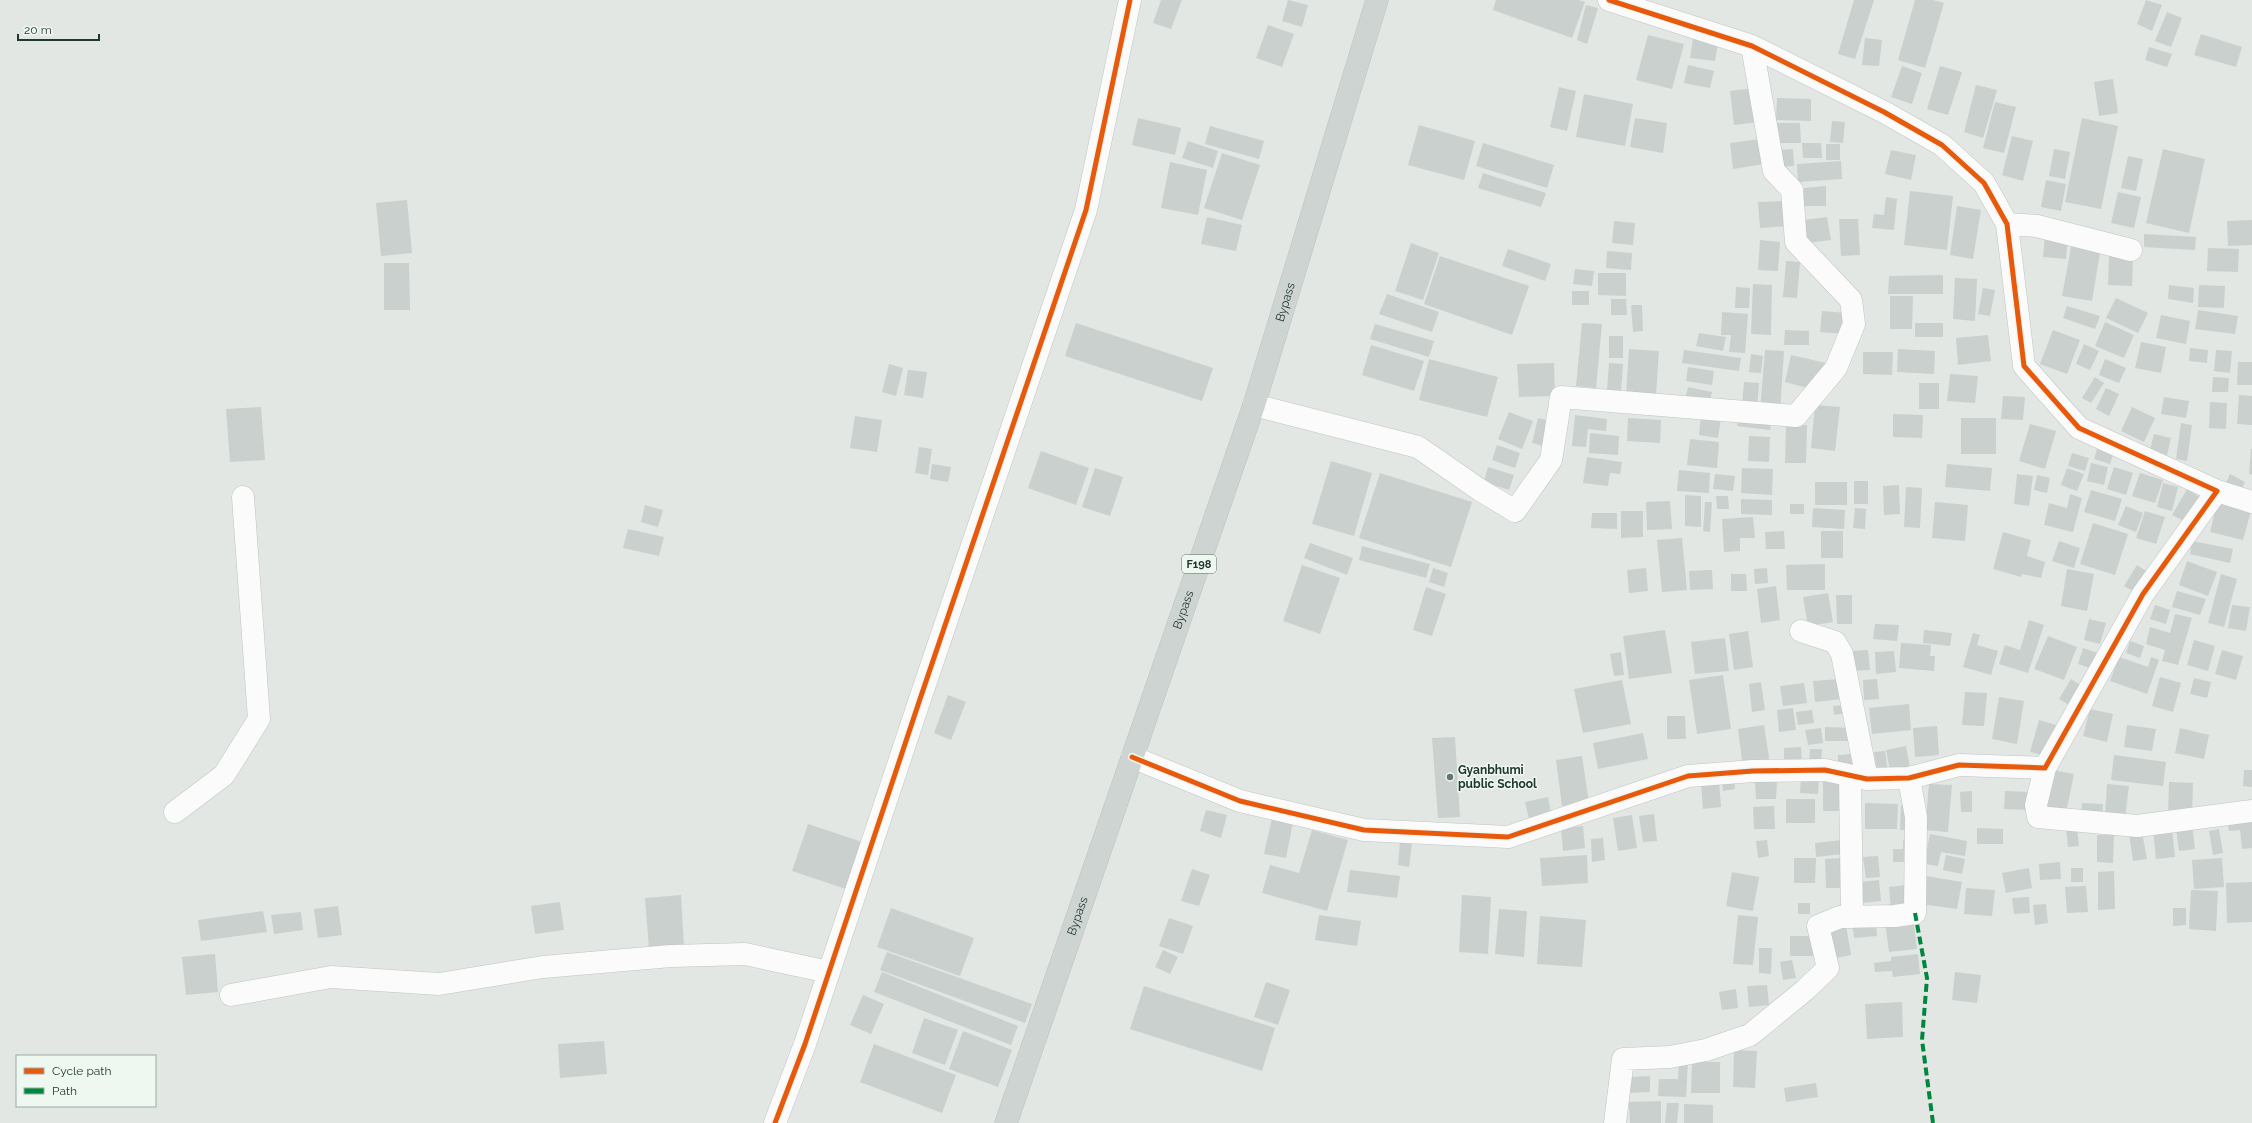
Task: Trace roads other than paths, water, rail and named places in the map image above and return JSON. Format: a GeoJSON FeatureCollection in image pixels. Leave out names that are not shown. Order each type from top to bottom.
{"type":"FeatureCollection","features":[{"type":"Feature","properties":{"kind":"main road","name":"Bypass"},"geometry":{"type":"LineString","coordinates":[[1006,1123],[1254,405],[1377,0]]}},
{"type":"Feature","properties":{"kind":"street"},"geometry":{"type":"LineString","coordinates":[[775,1123],[806,1044],[920,699],[1086,210],[1130,0]]}},
{"type":"Feature","properties":{"kind":"street"},"geometry":{"type":"LineString","coordinates":[[1609,0],[1752,46],[1884,112],[1942,145],[1984,183],[2007,224],[2024,366],[2079,428],[2217,491],[2252,502]]}},
{"type":"Feature","properties":{"kind":"street"},"geometry":{"type":"LineString","coordinates":[[1254,405],[1418,447],[1480,490],[1515,511],[1551,460],[1561,397],[1796,416],[1836,368],[1854,324],[1851,300],[1796,242],[1792,190],[1774,171],[1752,46]]}},
{"type":"Feature","properties":{"kind":"street"},"geometry":{"type":"LineString","coordinates":[[2007,224],[2037,226],[2131,250]]}},
{"type":"Feature","properties":{"kind":"street"},"geometry":{"type":"LineString","coordinates":[[2217,491],[2143,594],[2045,768],[2036,805],[2038,817],[2137,826],[2252,811]]}},
{"type":"Feature","properties":{"kind":"street"},"geometry":{"type":"LineString","coordinates":[[175,812],[224,775],[259,719],[243,497]]}},
{"type":"Feature","properties":{"kind":"street"},"geometry":{"type":"LineString","coordinates":[[1801,631],[1835,642],[1842,654],[1859,777],[1852,916]]}},
{"type":"Feature","properties":{"kind":"street"},"geometry":{"type":"LineString","coordinates":[[1132,757],[1240,801],[1364,830],[1457,836],[1508,837],[1688,776],[1753,771],[1818,770],[1859,777],[1910,778],[1959,765],[2045,768]]}},
{"type":"Feature","properties":{"kind":"street"},"geometry":{"type":"LineString","coordinates":[[1615,1123],[1623,1059],[1670,1057],[1706,1050],[1750,1035],[1805,990],[1828,968],[1818,926],[1840,916],[1895,916],[1915,913],[1916,816],[1910,778]]}},
{"type":"Feature","properties":{"kind":"street"},"geometry":{"type":"LineString","coordinates":[[231,994],[330,977],[439,984],[543,967],[671,956],[744,954],[829,972]]}},
{"type":"Feature","properties":{"kind":"place","name":"Gyanbhumi public School"},"geometry":{"type":"Point","coordinates":[1450,777]}}]}
